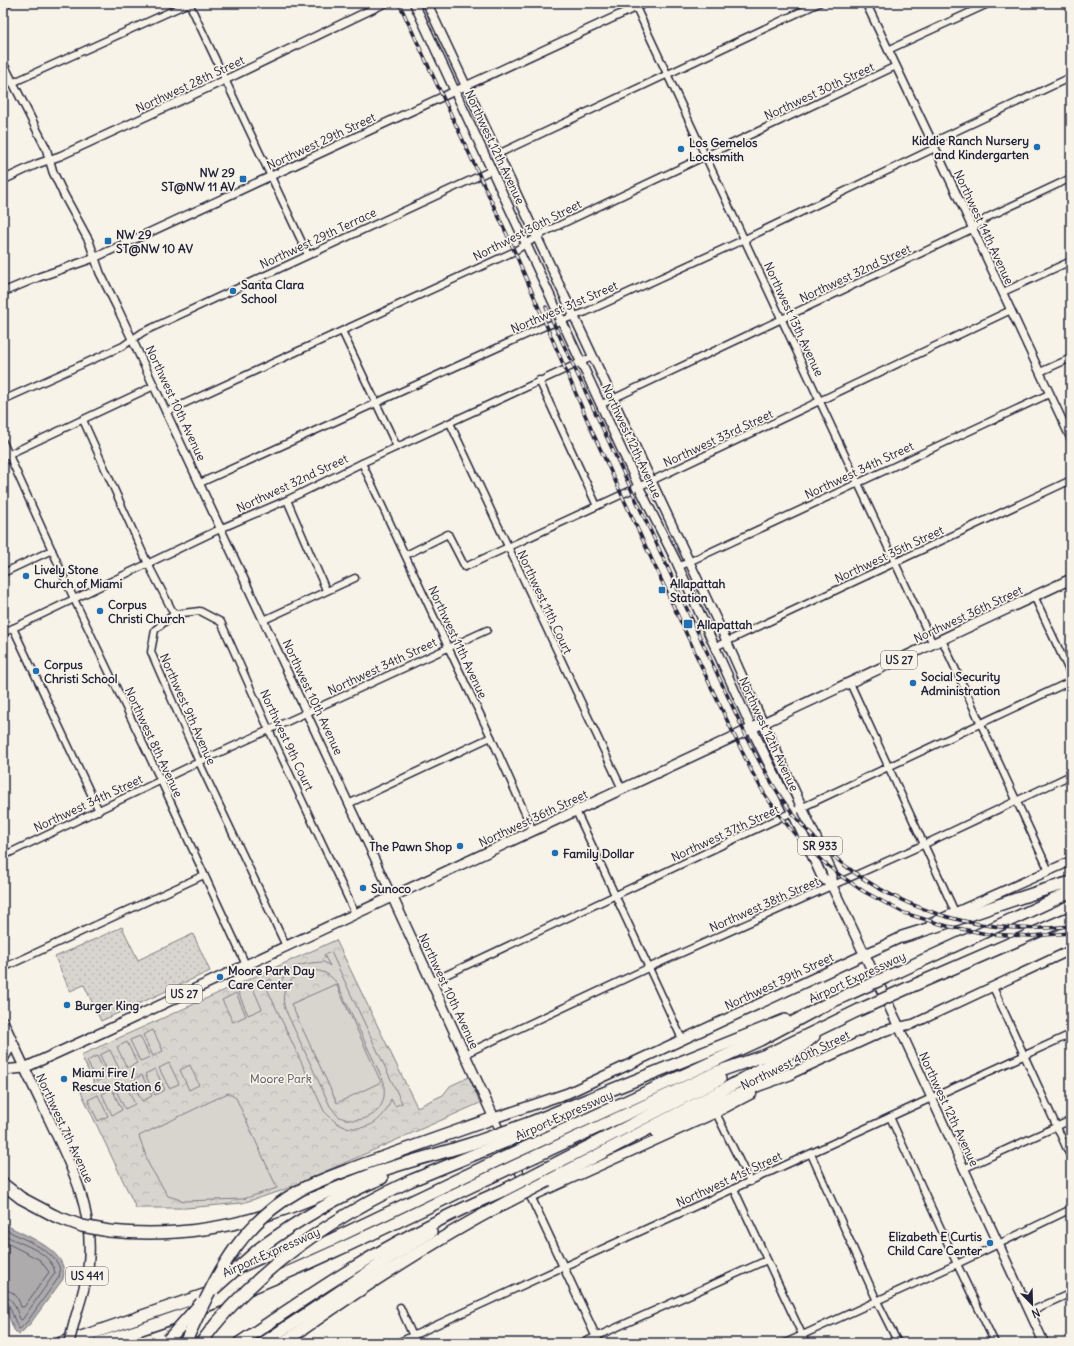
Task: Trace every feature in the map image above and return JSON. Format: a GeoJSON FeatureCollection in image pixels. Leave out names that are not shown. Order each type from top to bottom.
{"type":"FeatureCollection","features":[{"type":"Feature","properties":{"kind":"highway"},"geometry":{"type":"LineString","coordinates":[[902,937],[943,925],[1034,892],[1071,882]]}},
{"type":"Feature","properties":{"kind":"highway","name":"Airport Expressway"},"geometry":{"type":"LineString","coordinates":[[60,1343],[81,1338],[221,1289],[333,1239],[531,1144],[760,1040],[823,1006],[1071,892]]}},
{"type":"Feature","properties":{"kind":"highway","name":"Airport Expressway"},"geometry":{"type":"LineString","coordinates":[[98,1343],[176,1317],[242,1292],[717,1072],[766,1055],[860,1010],[1071,917]]}},
{"type":"Feature","properties":{"kind":"highway"},"geometry":{"type":"LineString","coordinates":[[201,1343],[235,1302],[286,1255],[339,1218],[373,1199],[478,1153],[580,1103],[756,1031],[823,1006]]}},
{"type":"Feature","properties":{"kind":"highway"},"geometry":{"type":"LineString","coordinates":[[283,1343],[329,1310],[430,1245],[510,1200],[721,1091],[801,1047],[824,1027]]}},
{"type":"Feature","properties":{"kind":"highway"},"geometry":{"type":"LineString","coordinates":[[263,1343],[414,1242],[504,1190],[766,1055]]}},
{"type":"Feature","properties":{"kind":"highway"},"geometry":{"type":"LineString","coordinates":[[574,1167],[759,1085],[790,1074]]}},
{"type":"Feature","properties":{"kind":"highway"},"geometry":{"type":"LineString","coordinates":[[185,1343],[222,1266],[238,1243],[256,1223],[280,1203],[303,1189],[364,1164],[494,1118]]}},
{"type":"Feature","properties":{"kind":"highway"},"geometry":{"type":"LineString","coordinates":[[3,1184],[26,1201],[56,1216],[82,1226],[109,1231],[137,1233],[179,1232],[243,1222],[284,1209],[389,1168],[530,1127]]}},
{"type":"Feature","properties":{"kind":"highway"},"geometry":{"type":"LineString","coordinates":[[167,1342],[218,1285],[260,1248],[289,1228],[332,1202],[434,1155]]}},
{"type":"Feature","properties":{"kind":"highway"},"geometry":{"type":"LineString","coordinates":[[239,1343],[325,1285],[386,1249],[463,1208],[504,1190]]}},
{"type":"Feature","properties":{"kind":"main road","name":"Northwest 12th Avenue"},"geometry":{"type":"LineString","coordinates":[[414,3],[602,404],[639,487],[678,567],[752,729],[822,877],[832,886],[1044,1343]]}},
{"type":"Feature","properties":{"kind":"main road","name":"Northwest 12th Avenue"},"geometry":{"type":"LineString","coordinates":[[427,3],[803,807],[832,873],[832,886]]}},
{"type":"Feature","properties":{"kind":"main road"},"geometry":{"type":"LineString","coordinates":[[471,125],[481,133],[489,150],[494,154],[498,154]]}},
{"type":"Feature","properties":{"kind":"main road"},"geometry":{"type":"LineString","coordinates":[[492,170],[496,170],[500,173],[510,192],[521,204]]}},
{"type":"Feature","properties":{"kind":"main road","name":"Northwest 36th Street"},"geometry":{"type":"LineString","coordinates":[[3,1070],[24,1068],[1071,579]]}},
{"type":"Feature","properties":{"kind":"main road","name":"Northwest 39th Street"},"geometry":{"type":"LineString","coordinates":[[494,1118],[568,1093],[955,912],[1071,861]]}},
{"type":"Feature","properties":{"kind":"main road","name":"Northwest 10th Avenue"},"geometry":{"type":"LineString","coordinates":[[392,896],[494,1118]]}},
{"type":"Feature","properties":{"kind":"main road","name":"Northwest 40th Street"},"geometry":{"type":"LineString","coordinates":[[531,1196],[716,1113],[790,1074],[884,1031],[913,1024],[1071,950]]}},
{"type":"Feature","properties":{"kind":"main road","name":"Northwest 7th Avenue"},"geometry":{"type":"LineString","coordinates":[[3,1021],[72,1167],[80,1186],[86,1209],[89,1231],[88,1264],[84,1286],[69,1343]]}},
{"type":"Feature","properties":{"kind":"main road"},"geometry":{"type":"LineString","coordinates":[[3,1059],[10,1049],[11,1040]]}},
{"type":"Feature","properties":{"kind":"street"},"geometry":{"type":"LineString","coordinates":[[3,6],[9,3]]}},
{"type":"Feature","properties":{"kind":"street"},"geometry":{"type":"LineString","coordinates":[[12,83],[189,3],[308,255]]}},
{"type":"Feature","properties":{"kind":"street","name":"Northwest 28th Street"},"geometry":{"type":"LineString","coordinates":[[3,180],[37,164],[60,156],[225,80],[385,3]]}},
{"type":"Feature","properties":{"kind":"street","name":"Northwest 29th Street"},"geometry":{"type":"LineString","coordinates":[[3,292],[39,276],[94,258],[456,92],[635,5],[645,3]]}},
{"type":"Feature","properties":{"kind":"street"},"geometry":{"type":"LineString","coordinates":[[498,154],[819,3]]}},
{"type":"Feature","properties":{"kind":"street","name":"Northwest 14th Avenue"},"geometry":{"type":"LineString","coordinates":[[866,3],[1071,439]]}},
{"type":"Feature","properties":{"kind":"street"},"geometry":{"type":"LineString","coordinates":[[888,50],[990,3]]}},
{"type":"Feature","properties":{"kind":"street","name":"Northwest 13th Avenue"},"geometry":{"type":"LineString","coordinates":[[635,5],[933,644]]}},
{"type":"Feature","properties":{"kind":"street","name":"Northwest 10th Avenue"},"geometry":{"type":"LineString","coordinates":[[3,62],[12,83],[46,148],[53,172],[89,241],[100,273],[222,528],[348,804],[392,896]]}},
{"type":"Feature","properties":{"kind":"street","name":"Northwest 30th Street"},"geometry":{"type":"LineString","coordinates":[[166,412],[513,252],[548,231],[896,66]]}},
{"type":"Feature","properties":{"kind":"street","name":"Northwest 31st Street"},"geometry":{"type":"LineString","coordinates":[[200,483],[543,327],[574,316],[745,239],[1071,77]]}},
{"type":"Feature","properties":{"kind":"street","name":"Northwest 29th Terrace"},"geometry":{"type":"LineString","coordinates":[[3,400],[123,346],[150,329],[492,170]]}},
{"type":"Feature","properties":{"kind":"street","name":"Northwest 32nd Street"},"geometry":{"type":"LineString","coordinates":[[602,404],[972,229],[988,217],[1071,178]]}},
{"type":"Feature","properties":{"kind":"street"},"geometry":{"type":"LineString","coordinates":[[1003,292],[1071,261]]}},
{"type":"Feature","properties":{"kind":"street","name":"Northwest 33rd Street"},"geometry":{"type":"LineString","coordinates":[[406,555],[448,534],[465,567],[639,487],[1011,310]]}},
{"type":"Feature","properties":{"kind":"street"},"geometry":{"type":"LineString","coordinates":[[342,331],[397,447]]}},
{"type":"Feature","properties":{"kind":"street","name":"Northwest 32nd Street"},"geometry":{"type":"LineString","coordinates":[[3,633],[222,528],[287,500],[539,380],[592,357]]}},
{"type":"Feature","properties":{"kind":"street"},"geometry":{"type":"LineString","coordinates":[[1040,372],[1071,358]]}},
{"type":"Feature","properties":{"kind":"street"},"geometry":{"type":"LineString","coordinates":[[539,380],[597,506]]}},
{"type":"Feature","properties":{"kind":"street"},"geometry":{"type":"LineString","coordinates":[[6,456],[154,386]]}},
{"type":"Feature","properties":{"kind":"street","name":"Northwest 34th Street"},"geometry":{"type":"LineString","coordinates":[[678,567],[1049,394]]}},
{"type":"Feature","properties":{"kind":"street"},"geometry":{"type":"LineString","coordinates":[[83,420],[148,564],[174,614]]}},
{"type":"Feature","properties":{"kind":"street","name":"Northwest 11th Court"},"geometry":{"type":"LineString","coordinates":[[450,422],[622,790]]}},
{"type":"Feature","properties":{"kind":"street","name":"Northwest 8th Avenue"},"geometry":{"type":"LineString","coordinates":[[3,442],[6,456],[161,781],[246,965]]}},
{"type":"Feature","properties":{"kind":"street","name":"Northwest 11th Avenue"},"geometry":{"type":"LineString","coordinates":[[362,463],[491,737],[533,831]]}},
{"type":"Feature","properties":{"kind":"street","name":"Northwest 35th Street"},"geometry":{"type":"LineString","coordinates":[[715,647],[1071,480]]}},
{"type":"Feature","properties":{"kind":"street"},"geometry":{"type":"LineString","coordinates":[[287,500],[326,590]]}},
{"type":"Feature","properties":{"kind":"street"},"geometry":{"type":"LineString","coordinates":[[3,573],[52,550]]}},
{"type":"Feature","properties":{"kind":"street"},"geometry":{"type":"LineString","coordinates":[[264,620],[326,590],[355,578]]}},
{"type":"Feature","properties":{"kind":"street"},"geometry":{"type":"LineString","coordinates":[[1034,596],[1071,675]]}},
{"type":"Feature","properties":{"kind":"street","name":"Northwest 9th Court"},"geometry":{"type":"LineString","coordinates":[[174,614],[200,611],[221,622],[269,730],[355,913]]}},
{"type":"Feature","properties":{"kind":"street","name":"Northwest 9th Avenue"},"geometry":{"type":"LineString","coordinates":[[174,614],[155,630],[151,652],[199,762],[286,946]]}},
{"type":"Feature","properties":{"kind":"street"},"geometry":{"type":"LineString","coordinates":[[13,628],[99,811]]}},
{"type":"Feature","properties":{"kind":"street","name":"Northwest 34th Street"},"geometry":{"type":"LineString","coordinates":[[3,856],[199,762],[487,630]]}},
{"type":"Feature","properties":{"kind":"street"},"geometry":{"type":"LineString","coordinates":[[942,640],[1049,871]]}},
{"type":"Feature","properties":{"kind":"street","name":"Northwest 37th Street"},"geometry":{"type":"LineString","coordinates":[[431,982],[793,813],[981,722],[1071,681]]}},
{"type":"Feature","properties":{"kind":"street"},"geometry":{"type":"LineString","coordinates":[[850,683],[955,912]]}},
{"type":"Feature","properties":{"kind":"street"},"geometry":{"type":"LineString","coordinates":[[348,804],[491,737]]}},
{"type":"Feature","properties":{"kind":"street","name":"Northwest 38th Street"},"geometry":{"type":"LineString","coordinates":[[465,1054],[648,968],[925,844],[1071,775]]}},
{"type":"Feature","properties":{"kind":"street"},"geometry":{"type":"LineString","coordinates":[[576,811],[682,1039]]}},
{"type":"Feature","properties":{"kind":"street"},"geometry":{"type":"LineString","coordinates":[[3,968],[204,875]]}},
{"type":"Feature","properties":{"kind":"street"},"geometry":{"type":"LineString","coordinates":[[993,987],[1071,1158]]}},
{"type":"Feature","properties":{"kind":"street","name":"Northwest 41st Street"},"geometry":{"type":"LineString","coordinates":[[397,1343],[1024,1057],[1071,1034]]}},
{"type":"Feature","properties":{"kind":"street"},"geometry":{"type":"LineString","coordinates":[[716,1113],[750,1182]]}},
{"type":"Feature","properties":{"kind":"street"},"geometry":{"type":"LineString","coordinates":[[890,1117],[995,1343]]}},
{"type":"Feature","properties":{"kind":"street","name":"Northwest 10th Avenue"},"geometry":{"type":"LineString","coordinates":[[494,1118],[598,1340]]}},
{"type":"Feature","properties":{"kind":"street"},"geometry":{"type":"LineString","coordinates":[[963,1169],[1071,1120]]}},
{"type":"Feature","properties":{"kind":"street"},"geometry":{"type":"LineString","coordinates":[[811,1154],[877,1301],[898,1343]]}},
{"type":"Feature","properties":{"kind":"street"},"geometry":{"type":"LineString","coordinates":[[734,1189],[806,1343]]}},
{"type":"Feature","properties":{"kind":"street"},"geometry":{"type":"LineString","coordinates":[[785,1343],[957,1264],[1071,1209]]}},
{"type":"Feature","properties":{"kind":"street"},"geometry":{"type":"LineString","coordinates":[[582,1343],[598,1340],[767,1260]]}},
{"type":"Feature","properties":{"kind":"street"},"geometry":{"type":"LineString","coordinates":[[1030,1312],[1071,1293]]}},
{"type":"Feature","properties":{"kind":"street"},"geometry":{"type":"LineString","coordinates":[[400,1307],[416,1343]]}},
{"type":"Feature","properties":{"kind":"green space"},"geometry":{"type":"Polygon","coordinates":[[[122,927],[138,960],[193,934],[210,971],[101,1021],[84,985],[70,991],[55,957],[122,927]]]}},
{"type":"Feature","properties":{"kind":"green space","name":"Moore Park"},"geometry":{"type":"Polygon","coordinates":[[[336,940],[417,1107],[443,1095],[450,1086],[469,1077],[480,1103],[281,1191],[242,1203],[186,1208],[136,1208],[81,1092],[95,1085],[81,1055],[336,940]]]}},
{"type":"Feature","properties":{"kind":"green space"},"geometry":{"type":"Polygon","coordinates":[[[331,952],[402,1103],[395,1106],[391,1099],[385,1113],[380,1118],[369,1126],[362,1128],[343,1126],[324,1111],[264,982],[271,979],[277,991],[284,976],[300,965],[324,962],[330,966],[324,955],[331,952]],[[310,970],[297,976],[288,984],[284,995],[285,1009],[330,1106],[338,1116],[344,1119],[364,1119],[376,1112],[380,1107],[384,1096],[384,1082],[337,983],[325,973],[310,970]]]}},
{"type":"Feature","properties":{"kind":"green space"},"geometry":{"type":"Polygon","coordinates":[[[336,984],[381,1082],[337,1103],[291,1004],[336,984]]]}},
{"type":"Feature","properties":{"kind":"green space"},"geometry":{"type":"Polygon","coordinates":[[[252,986],[262,1009],[248,1015],[238,992],[252,986]]]}},
{"type":"Feature","properties":{"kind":"green space"},"geometry":{"type":"Polygon","coordinates":[[[236,993],[246,1016],[233,1022],[222,1000],[236,993]]]}},
{"type":"Feature","properties":{"kind":"green space"},"geometry":{"type":"Polygon","coordinates":[[[153,1030],[163,1051],[153,1056],[143,1035],[153,1030]]]}},
{"type":"Feature","properties":{"kind":"green space"},"geometry":{"type":"Polygon","coordinates":[[[140,1036],[150,1057],[140,1061],[130,1040],[140,1036]]]}},
{"type":"Feature","properties":{"kind":"green space"},"geometry":{"type":"Polygon","coordinates":[[[127,1042],[137,1063],[127,1068],[117,1047],[127,1042]]]}},
{"type":"Feature","properties":{"kind":"green space"},"geometry":{"type":"Polygon","coordinates":[[[110,1050],[120,1071],[110,1076],[100,1055],[110,1050]]]}},
{"type":"Feature","properties":{"kind":"green space"},"geometry":{"type":"Polygon","coordinates":[[[97,1056],[107,1077],[97,1082],[87,1061],[97,1056]]]}},
{"type":"Feature","properties":{"kind":"green space"},"geometry":{"type":"Polygon","coordinates":[[[169,1063],[179,1084],[169,1088],[159,1068],[169,1063]]]}},
{"type":"Feature","properties":{"kind":"green space"},"geometry":{"type":"Polygon","coordinates":[[[190,1065],[199,1085],[189,1090],[180,1070],[190,1065]]]}},
{"type":"Feature","properties":{"kind":"green space"},"geometry":{"type":"Polygon","coordinates":[[[155,1069],[165,1090],[155,1095],[145,1074],[155,1069]]]}},
{"type":"Feature","properties":{"kind":"green space"},"geometry":{"type":"Polygon","coordinates":[[[142,1075],[152,1096],[142,1101],[132,1080],[142,1075]]]}},
{"type":"Feature","properties":{"kind":"green space"},"geometry":{"type":"Polygon","coordinates":[[[125,1083],[135,1104],[125,1109],[115,1088],[125,1083]]]}},
{"type":"Feature","properties":{"kind":"green space"},"geometry":{"type":"Polygon","coordinates":[[[112,1089],[122,1110],[112,1115],[102,1094],[112,1089]]]}},
{"type":"Feature","properties":{"kind":"green space"},"geometry":{"type":"Polygon","coordinates":[[[228,1093],[236,1098],[277,1188],[243,1199],[184,1201],[168,1196],[149,1165],[139,1136],[228,1093]]]}},
{"type":"Feature","properties":{"kind":"green space"},"geometry":{"type":"Polygon","coordinates":[[[98,1095],[108,1116],[98,1121],[88,1100],[98,1095]]]}},
{"type":"Feature","properties":{"kind":"water"},"geometry":{"type":"Polygon","coordinates":[[[3,1223],[43,1244],[60,1259],[63,1268],[63,1279],[30,1324],[19,1335],[14,1330],[3,1301],[3,1223]]]}},
{"type":"Feature","properties":{"kind":"railway"},"geometry":{"type":"LineString","coordinates":[[399,3],[510,241],[592,431],[712,689],[752,772],[765,795],[780,816],[797,837],[822,861],[841,876],[863,891],[904,913],[947,926],[987,934],[1031,936],[1071,933]]}},
{"type":"Feature","properties":{"kind":"railway"},"geometry":{"type":"LineString","coordinates":[[546,307],[750,744],[775,788],[789,809],[805,828],[832,855],[861,877],[893,896],[926,910],[961,920],[997,926],[1034,928],[1071,926]]}},
{"type":"Feature","properties":{"kind":"place","name":"Kiddie Ranch Nursery and Kindergarten"},"geometry":{"type":"Point","coordinates":[1037,147]}},
{"type":"Feature","properties":{"kind":"place","name":"Los Gemelos Locksmith"},"geometry":{"type":"Point","coordinates":[681,149]}},
{"type":"Feature","properties":{"kind":"place","name":"NW 29 ST@NW 11 AV"},"geometry":{"type":"Point","coordinates":[243,179]}},
{"type":"Feature","properties":{"kind":"place","name":"NW 29 ST@NW 10 AV"},"geometry":{"type":"Point","coordinates":[108,241]}},
{"type":"Feature","properties":{"kind":"place","name":"Santa Clara School"},"geometry":{"type":"Point","coordinates":[233,291]}},
{"type":"Feature","properties":{"kind":"place","name":"Lively Stone Church of Miami"},"geometry":{"type":"Point","coordinates":[26,576]}},
{"type":"Feature","properties":{"kind":"place","name":"Allapattah Station"},"geometry":{"type":"Point","coordinates":[662,590]}},
{"type":"Feature","properties":{"kind":"place","name":"Corpus Christi Church"},"geometry":{"type":"Point","coordinates":[100,611]}},
{"type":"Feature","properties":{"kind":"place","name":"Allapattah"},"geometry":{"type":"Point","coordinates":[688,624]}},
{"type":"Feature","properties":{"kind":"place","name":"Corpus Christi School"},"geometry":{"type":"Point","coordinates":[36,671]}},
{"type":"Feature","properties":{"kind":"place","name":"Social Security Administration"},"geometry":{"type":"Point","coordinates":[913,683]}},
{"type":"Feature","properties":{"kind":"place","name":"The Pawn Shop"},"geometry":{"type":"Point","coordinates":[460,846]}},
{"type":"Feature","properties":{"kind":"place","name":"Family Dollar"},"geometry":{"type":"Point","coordinates":[555,853]}},
{"type":"Feature","properties":{"kind":"place","name":"Sunoco"},"geometry":{"type":"Point","coordinates":[363,888]}},
{"type":"Feature","properties":{"kind":"place","name":"Moore Park Day Care Center"},"geometry":{"type":"Point","coordinates":[220,977]}},
{"type":"Feature","properties":{"kind":"place","name":"Burger King"},"geometry":{"type":"Point","coordinates":[67,1005]}},
{"type":"Feature","properties":{"kind":"place","name":"Miami Fire / Rescue Station 6"},"geometry":{"type":"Point","coordinates":[64,1079]}},
{"type":"Feature","properties":{"kind":"place","name":"Elizabeth E Curtis Child Care Center"},"geometry":{"type":"Point","coordinates":[990,1243]}}]}
